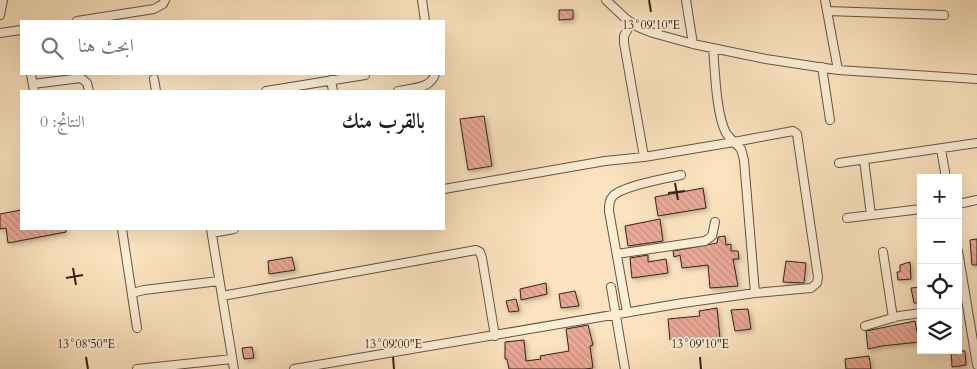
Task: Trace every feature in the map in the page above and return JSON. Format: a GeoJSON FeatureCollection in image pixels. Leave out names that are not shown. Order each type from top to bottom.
{"type":"FeatureCollection","features":[{"type":"Feature","properties":{"kind":"street"},"geometry":{"type":"LineString","coordinates":[[0,15],[3,0]]}},
{"type":"Feature","properties":{"kind":"street"},"geometry":{"type":"LineString","coordinates":[[83,20],[154,9],[163,4],[165,0]]}},
{"type":"Feature","properties":{"kind":"street"},"geometry":{"type":"LineString","coordinates":[[422,0],[425,20]]}},
{"type":"Feature","properties":{"kind":"street"},"geometry":{"type":"LineString","coordinates":[[606,0],[631,23],[652,33],[693,44],[838,70],[977,79]]}},
{"type":"Feature","properties":{"kind":"street"},"geometry":{"type":"LineString","coordinates":[[686,0],[693,44]]}},
{"type":"Feature","properties":{"kind":"street"},"geometry":{"type":"LineString","coordinates":[[825,0],[838,70]]}},
{"type":"Feature","properties":{"kind":"street"},"geometry":{"type":"LineString","coordinates":[[828,11],[944,15]]}},
{"type":"Feature","properties":{"kind":"street"},"geometry":{"type":"LineString","coordinates":[[631,23],[624,36],[624,43],[644,158]]}},
{"type":"Feature","properties":{"kind":"street"},"geometry":{"type":"LineString","coordinates":[[0,34],[20,30]]}},
{"type":"Feature","properties":{"kind":"street"},"geometry":{"type":"LineString","coordinates":[[713,48],[722,123],[726,134],[741,149],[744,160],[755,293]]}},
{"type":"Feature","properties":{"kind":"street"},"geometry":{"type":"LineString","coordinates":[[822,67],[830,120]]}},
{"type":"Feature","properties":{"kind":"street"},"geometry":{"type":"LineString","coordinates":[[31,75],[33,88],[82,78],[87,83],[89,90]]}},
{"type":"Feature","properties":{"kind":"street"},"geometry":{"type":"LineString","coordinates":[[272,90],[365,75]]}},
{"type":"Feature","properties":{"kind":"street"},"geometry":{"type":"LineString","coordinates":[[403,90],[428,85],[435,75]]}},
{"type":"Feature","properties":{"kind":"street"},"geometry":{"type":"LineString","coordinates":[[154,79],[156,90]]}},
{"type":"Feature","properties":{"kind":"street"},"geometry":{"type":"LineString","coordinates":[[331,80],[333,90]]}},
{"type":"Feature","properties":{"kind":"street"},"geometry":{"type":"LineString","coordinates":[[294,369],[627,312],[755,293],[811,288],[817,283],[818,277],[798,134],[793,131],[644,158],[605,161],[445,189]]}},
{"type":"Feature","properties":{"kind":"street"},"geometry":{"type":"LineString","coordinates":[[839,164],[977,143]]}},
{"type":"Feature","properties":{"kind":"street"},"geometry":{"type":"LineString","coordinates":[[942,149],[945,174]]}},
{"type":"Feature","properties":{"kind":"street"},"geometry":{"type":"LineString","coordinates":[[864,160],[872,215]]}},
{"type":"Feature","properties":{"kind":"street"},"geometry":{"type":"LineString","coordinates":[[627,312],[610,211],[611,198],[615,194],[635,186],[682,175]]}},
{"type":"Feature","properties":{"kind":"street"},"geometry":{"type":"LineString","coordinates":[[962,203],[977,200]]}},
{"type":"Feature","properties":{"kind":"street"},"geometry":{"type":"LineString","coordinates":[[847,218],[917,209]]}},
{"type":"Feature","properties":{"kind":"street"},"geometry":{"type":"LineString","coordinates":[[617,254],[705,241],[712,236],[715,222]]}},
{"type":"Feature","properties":{"kind":"street"},"geometry":{"type":"LineString","coordinates":[[122,230],[137,328]]}},
{"type":"Feature","properties":{"kind":"street"},"geometry":{"type":"LineString","coordinates":[[212,231],[234,369]]}},
{"type":"Feature","properties":{"kind":"street"},"geometry":{"type":"LineString","coordinates":[[222,296],[476,250],[480,252],[482,258],[495,336]]}},
{"type":"Feature","properties":{"kind":"street"},"geometry":{"type":"LineString","coordinates":[[883,252],[893,318]]}},
{"type":"Feature","properties":{"kind":"street"},"geometry":{"type":"LineString","coordinates":[[960,264],[975,336],[977,366]]}},
{"type":"Feature","properties":{"kind":"street"},"geometry":{"type":"LineString","coordinates":[[132,293],[219,281]]}},
{"type":"Feature","properties":{"kind":"street"},"geometry":{"type":"LineString","coordinates":[[611,287],[625,369]]}},
{"type":"Feature","properties":{"kind":"street"},"geometry":{"type":"LineString","coordinates":[[962,309],[968,308]]}},
{"type":"Feature","properties":{"kind":"street"},"geometry":{"type":"LineString","coordinates":[[865,326],[917,314]]}},
{"type":"Feature","properties":{"kind":"street"},"geometry":{"type":"LineString","coordinates":[[137,369],[232,358]]}},
{"type":"Feature","properties":{"kind":"building"},"geometry":{"type":"Polygon","coordinates":[[[559,10],[573,10],[573,19],[559,20],[559,10]]]}},
{"type":"Feature","properties":{"kind":"building"},"geometry":{"type":"Polygon","coordinates":[[[484,116],[492,166],[468,170],[460,119],[484,116]]]}},
{"type":"Feature","properties":{"kind":"building"},"geometry":{"type":"Polygon","coordinates":[[[703,188],[706,208],[658,216],[655,197],[703,188]]]}},
{"type":"Feature","properties":{"kind":"building"},"geometry":{"type":"Polygon","coordinates":[[[20,210],[20,230],[66,230],[66,232],[8,243],[6,228],[0,229],[0,214],[20,210]]]}},
{"type":"Feature","properties":{"kind":"building"},"geometry":{"type":"Polygon","coordinates":[[[660,219],[663,241],[628,246],[625,226],[660,219]]]}},
{"type":"Feature","properties":{"kind":"building"},"geometry":{"type":"Polygon","coordinates":[[[725,236],[726,245],[731,244],[731,251],[738,251],[739,259],[733,259],[738,286],[710,288],[708,265],[682,268],[680,255],[674,257],[673,251],[717,243],[718,237],[725,236]]]}},
{"type":"Feature","properties":{"kind":"building"},"geometry":{"type":"Polygon","coordinates":[[[977,239],[977,265],[972,265],[970,240],[977,239]]]}},
{"type":"Feature","properties":{"kind":"building"},"geometry":{"type":"Polygon","coordinates":[[[648,255],[648,262],[666,259],[668,273],[632,278],[630,258],[648,255]]]}},
{"type":"Feature","properties":{"kind":"building"},"geometry":{"type":"Polygon","coordinates":[[[292,257],[295,270],[269,274],[268,261],[292,257]]]}},
{"type":"Feature","properties":{"kind":"building"},"geometry":{"type":"Polygon","coordinates":[[[786,261],[806,263],[804,283],[783,282],[786,261]]]}},
{"type":"Feature","properties":{"kind":"building"},"geometry":{"type":"Polygon","coordinates":[[[910,262],[911,279],[898,280],[897,272],[900,272],[900,265],[910,262]]]}},
{"type":"Feature","properties":{"kind":"building"},"geometry":{"type":"Polygon","coordinates":[[[546,283],[547,294],[521,300],[520,289],[546,283]]]}},
{"type":"Feature","properties":{"kind":"building"},"geometry":{"type":"Polygon","coordinates":[[[917,287],[917,303],[914,303],[911,288],[917,287]]]}},
{"type":"Feature","properties":{"kind":"building"},"geometry":{"type":"Polygon","coordinates":[[[575,291],[579,306],[561,308],[559,294],[575,291]]]}},
{"type":"Feature","properties":{"kind":"building"},"geometry":{"type":"Polygon","coordinates":[[[516,299],[519,311],[509,312],[506,301],[516,299]]]}},
{"type":"Feature","properties":{"kind":"building"},"geometry":{"type":"Polygon","coordinates":[[[717,308],[720,338],[705,342],[704,338],[670,340],[668,319],[700,316],[699,311],[717,308]]]}},
{"type":"Feature","properties":{"kind":"building"},"geometry":{"type":"Polygon","coordinates":[[[748,309],[751,329],[735,331],[731,310],[748,309]]]}},
{"type":"Feature","properties":{"kind":"building"},"geometry":{"type":"Polygon","coordinates":[[[915,321],[917,342],[868,349],[866,331],[915,321]]]}},
{"type":"Feature","properties":{"kind":"building"},"geometry":{"type":"Polygon","coordinates":[[[588,325],[593,345],[590,346],[593,368],[509,369],[507,359],[505,359],[505,342],[524,340],[526,361],[541,359],[540,356],[569,351],[566,329],[588,325]]]}},
{"type":"Feature","properties":{"kind":"building"},"geometry":{"type":"Polygon","coordinates":[[[252,347],[254,358],[244,359],[242,348],[252,347]]]}},
{"type":"Feature","properties":{"kind":"building"},"geometry":{"type":"Polygon","coordinates":[[[962,351],[965,351],[966,365],[952,367],[951,354],[962,354],[962,351]]]}},
{"type":"Feature","properties":{"kind":"building"},"geometry":{"type":"Polygon","coordinates":[[[869,356],[871,369],[846,369],[845,359],[869,356]]]}}]}
